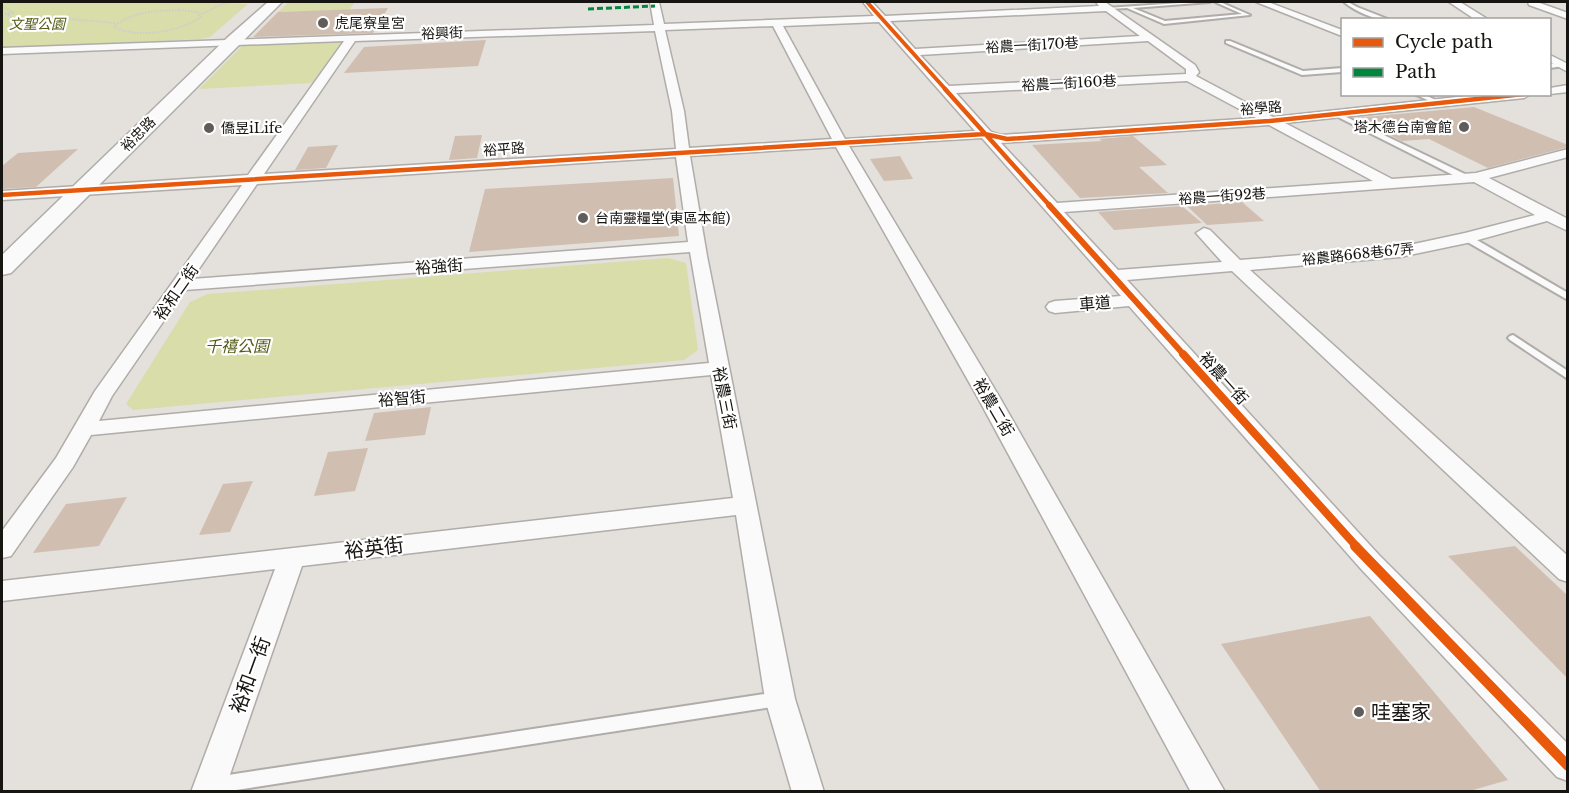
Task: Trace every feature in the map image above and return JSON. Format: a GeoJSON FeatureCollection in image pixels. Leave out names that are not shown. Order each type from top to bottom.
{"type":"FeatureCollection","features":[{"type":"Feature","properties":{"kind":"street","name":"裕忠路"},"geometry":{"type":"LineString","coordinates":[[2,268],[61,198],[224,41],[261,2]]}},
{"type":"Feature","properties":{"kind":"street","name":"裕忠路"},"geometry":{"type":"LineString","coordinates":[[2,242],[61,198],[224,41],[275,2]]}},
{"type":"Feature","properties":{"kind":"street","name":"裕農三街"},"geometry":{"type":"LineString","coordinates":[[654,2],[672,80],[719,368],[780,699],[808,792]]}},
{"type":"Feature","properties":{"kind":"street","name":"裕農一街"},"geometry":{"type":"LineString","coordinates":[[867,2],[993,139],[1112,276],[1370,562],[1568,766]]}},
{"type":"Feature","properties":{"kind":"street"},"geometry":{"type":"LineString","coordinates":[[1261,2],[1341,33]]}},
{"type":"Feature","properties":{"kind":"street"},"geometry":{"type":"LineString","coordinates":[[1454,2],[1481,18]]}},
{"type":"Feature","properties":{"kind":"street"},"geometry":{"type":"LineString","coordinates":[[1533,2],[1568,16]]}},
{"type":"Feature","properties":{"kind":"street","name":"裕興街"},"geometry":{"type":"LineString","coordinates":[[2,51],[224,41],[883,20],[1104,5]]}},
{"type":"Feature","properties":{"kind":"street"},"geometry":{"type":"LineString","coordinates":[[1104,5],[1191,67],[1193,72],[1189,77],[1390,184]]}},
{"type":"Feature","properties":{"kind":"street","name":"裕農二街"},"geometry":{"type":"LineString","coordinates":[[777,24],[844,148],[989,398],[1209,792]]}},
{"type":"Feature","properties":{"kind":"street","name":"裕和二街"},"geometry":{"type":"LineString","coordinates":[[2,549],[65,462],[102,396],[352,37]]}},
{"type":"Feature","properties":{"kind":"street","name":"裕農一街170巷"},"geometry":{"type":"LineString","coordinates":[[912,52],[1151,38]]}},
{"type":"Feature","properties":{"kind":"street"},"geometry":{"type":"LineString","coordinates":[[1551,59],[1565,67]]}},
{"type":"Feature","properties":{"kind":"street","name":"裕農一街160巷"},"geometry":{"type":"LineString","coordinates":[[948,90],[1189,77]]}},
{"type":"Feature","properties":{"kind":"street"},"geometry":{"type":"LineString","coordinates":[[1551,91],[1568,88]]}},
{"type":"Feature","properties":{"kind":"street","name":"裕學路"},"geometry":{"type":"LineString","coordinates":[[993,139],[1269,121],[1506,96]]}},
{"type":"Feature","properties":{"kind":"street","name":"裕平路"},"geometry":{"type":"LineString","coordinates":[[2,206],[61,198],[251,185],[993,139]]}},
{"type":"Feature","properties":{"kind":"street","name":"裕農一街92巷"},"geometry":{"type":"LineString","coordinates":[[1053,208],[1471,178],[1568,153]]}},
{"type":"Feature","properties":{"kind":"street"},"geometry":{"type":"LineString","coordinates":[[1471,178],[1568,226]]}},
{"type":"Feature","properties":{"kind":"street","name":"裕平路"},"geometry":{"type":"LineString","coordinates":[[2,195],[61,198]]}},
{"type":"Feature","properties":{"kind":"street","name":"裕農路668巷67弄"},"geometry":{"type":"LineString","coordinates":[[1112,276],[1400,252],[1467,238],[1549,216]]}},
{"type":"Feature","properties":{"kind":"street"},"geometry":{"type":"LineString","coordinates":[[1204,233],[1236,266],[1568,572]]}},
{"type":"Feature","properties":{"kind":"street","name":"裕強街"},"geometry":{"type":"LineString","coordinates":[[181,285],[698,246]]}},
{"type":"Feature","properties":{"kind":"street","name":"車道"},"geometry":{"type":"LineString","coordinates":[[1055,307],[1136,300]]}},
{"type":"Feature","properties":{"kind":"street","name":"裕智街"},"geometry":{"type":"LineString","coordinates":[[84,429],[719,368]]}},
{"type":"Feature","properties":{"kind":"street","name":"裕英街"},"geometry":{"type":"LineString","coordinates":[[2,591],[746,505]]}},
{"type":"Feature","properties":{"kind":"street","name":"裕和一街"},"geometry":{"type":"LineString","coordinates":[[208,789],[292,558]]}},
{"type":"Feature","properties":{"kind":"lane"},"geometry":{"type":"LineString","coordinates":[[1104,5],[1129,8],[1208,2]]}},
{"type":"Feature","properties":{"kind":"lane"},"geometry":{"type":"LineString","coordinates":[[1129,8],[1164,23],[1248,15],[1217,2]]}},
{"type":"Feature","properties":{"kind":"lane"},"geometry":{"type":"LineString","coordinates":[[1346,2],[1355,8],[1382,18]]}},
{"type":"Feature","properties":{"kind":"lane"},"geometry":{"type":"LineString","coordinates":[[1228,42],[1302,73],[1341,70]]}},
{"type":"Feature","properties":{"kind":"lane"},"geometry":{"type":"LineString","coordinates":[[1422,96],[1441,104]]}},
{"type":"Feature","properties":{"kind":"lane"},"geometry":{"type":"LineString","coordinates":[[1338,115],[1471,178]]}},
{"type":"Feature","properties":{"kind":"lane"},"geometry":{"type":"LineString","coordinates":[[1467,238],[1568,297]]}},
{"type":"Feature","properties":{"kind":"lane"},"geometry":{"type":"LineString","coordinates":[[1513,338],[1568,376]]}},
{"type":"Feature","properties":{"kind":"lane"},"geometry":{"type":"LineString","coordinates":[[208,789],[780,699]]}},
{"type":"Feature","properties":{"kind":"path"},"geometry":{"type":"LineString","coordinates":[[117,23],[114,27],[125,32],[151,32],[190,24],[201,17],[201,14],[227,2]]}},
{"type":"Feature","properties":{"kind":"path"},"geometry":{"type":"LineString","coordinates":[[2,6],[14,13],[6,14],[20,22],[68,19],[100,24],[117,23],[131,17],[161,11],[189,11],[201,14]]}},
{"type":"Feature","properties":{"kind":"green space","name":"文聖公園"},"geometry":{"type":"Polygon","coordinates":[[[2,2],[248,4],[210,37],[200,39],[2,48],[2,2]]]}},
{"type":"Feature","properties":{"kind":"green space"},"geometry":{"type":"Polygon","coordinates":[[[289,2],[355,2],[349,10],[278,12],[289,2]]]}},
{"type":"Feature","properties":{"kind":"green space"},"geometry":{"type":"Polygon","coordinates":[[[344,40],[312,83],[199,89],[245,43],[344,40]]]}},
{"type":"Feature","properties":{"kind":"green space","name":"千禧公園"},"geometry":{"type":"Polygon","coordinates":[[[668,258],[686,263],[698,350],[684,360],[133,410],[126,404],[190,302],[208,294],[668,258]]]}},
{"type":"Feature","properties":{"kind":"building","name":"虎尾寮皇宮"},"geometry":{"type":"Polygon","coordinates":[[[388,8],[373,33],[253,37],[278,12],[388,8]]]}},
{"type":"Feature","properties":{"kind":"building"},"geometry":{"type":"Polygon","coordinates":[[[486,40],[478,66],[344,73],[364,47],[486,40]]]}},
{"type":"Feature","properties":{"kind":"building","name":"塔木德台南會館"},"geometry":{"type":"Polygon","coordinates":[[[1474,107],[1568,145],[1568,147],[1488,168],[1429,139],[1402,141],[1354,118],[1474,107]]]}},
{"type":"Feature","properties":{"kind":"building"},"geometry":{"type":"Polygon","coordinates":[[[482,135],[477,158],[449,160],[455,136],[482,135]]]}},
{"type":"Feature","properties":{"kind":"building"},"geometry":{"type":"Polygon","coordinates":[[[1133,136],[1167,165],[1139,167],[1168,193],[1080,198],[1032,145],[1102,141],[1099,139],[1133,136]]]}},
{"type":"Feature","properties":{"kind":"building"},"geometry":{"type":"Polygon","coordinates":[[[338,145],[326,168],[295,170],[308,147],[338,145]]]}},
{"type":"Feature","properties":{"kind":"building"},"geometry":{"type":"Polygon","coordinates":[[[78,149],[36,187],[2,189],[2,166],[18,153],[78,149]]]}},
{"type":"Feature","properties":{"kind":"building"},"geometry":{"type":"Polygon","coordinates":[[[900,156],[913,179],[884,181],[870,159],[900,156]]]}},
{"type":"Feature","properties":{"kind":"building","name":"台南靈糧堂(東區本館)"},"geometry":{"type":"Polygon","coordinates":[[[673,178],[679,236],[469,252],[485,189],[673,178]]]}},
{"type":"Feature","properties":{"kind":"building"},"geometry":{"type":"Polygon","coordinates":[[[1242,202],[1264,221],[1207,225],[1187,206],[1242,202]]]}},
{"type":"Feature","properties":{"kind":"building"},"geometry":{"type":"Polygon","coordinates":[[[1182,206],[1202,223],[1114,230],[1098,212],[1182,206]]]}},
{"type":"Feature","properties":{"kind":"building"},"geometry":{"type":"Polygon","coordinates":[[[431,407],[425,435],[365,441],[374,413],[431,407]]]}},
{"type":"Feature","properties":{"kind":"building"},"geometry":{"type":"Polygon","coordinates":[[[368,448],[355,491],[314,496],[328,452],[368,448]]]}},
{"type":"Feature","properties":{"kind":"building"},"geometry":{"type":"Polygon","coordinates":[[[253,481],[230,532],[199,535],[223,484],[253,481]]]}},
{"type":"Feature","properties":{"kind":"building"},"geometry":{"type":"Polygon","coordinates":[[[127,497],[99,546],[33,553],[66,504],[127,497]]]}},
{"type":"Feature","properties":{"kind":"building"},"geometry":{"type":"Polygon","coordinates":[[[1515,546],[1568,596],[1568,679],[1448,556],[1515,546]]]}},
{"type":"Feature","properties":{"kind":"building","name":"哇塞家"},"geometry":{"type":"Polygon","coordinates":[[[1370,616],[1508,780],[1466,792],[1321,792],[1221,644],[1370,616]]]}},
{"type":"Feature","properties":{"kind":"marked path"},"geometry":{"type":"LineString","coordinates":[[588,9],[655,6]]}},
{"type":"Feature","properties":{"kind":"cycle path"},"geometry":{"type":"LineString","coordinates":[[867,2],[1370,562],[1568,766]]}},
{"type":"Feature","properties":{"kind":"cycle path"},"geometry":{"type":"LineString","coordinates":[[2,195],[985,134],[1007,139],[1269,121],[1505,96]]}},
{"type":"Feature","properties":{"kind":"place","name":"虎尾寮皇宮"},"geometry":{"type":"Point","coordinates":[323,23]}},
{"type":"Feature","properties":{"kind":"place","name":"塔木德台南會館"},"geometry":{"type":"Point","coordinates":[1464,127]}},
{"type":"Feature","properties":{"kind":"place","name":"僑昱iLife"},"geometry":{"type":"Point","coordinates":[209,128]}},
{"type":"Feature","properties":{"kind":"place","name":"台南靈糧堂(東區本館)"},"geometry":{"type":"Point","coordinates":[583,218]}},
{"type":"Feature","properties":{"kind":"place","name":"哇塞家"},"geometry":{"type":"Point","coordinates":[1359,712]}}]}
